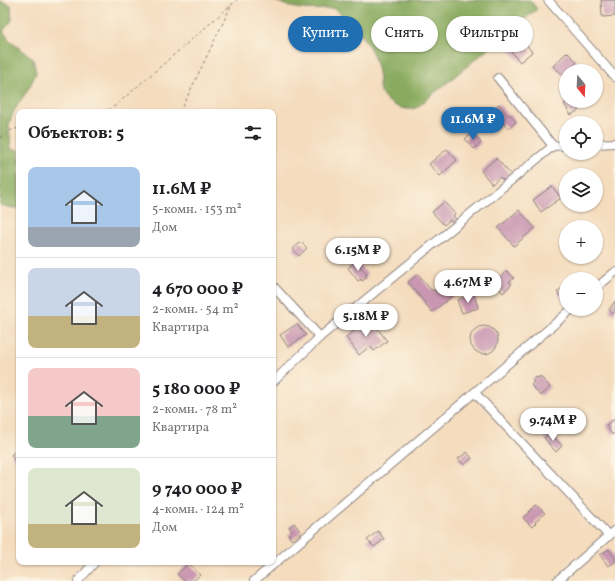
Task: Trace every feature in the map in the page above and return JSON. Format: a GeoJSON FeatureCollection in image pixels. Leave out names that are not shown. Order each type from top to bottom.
{"type":"FeatureCollection","features":[{"type":"Feature","properties":{"kind":"street"},"geometry":{"type":"LineString","coordinates":[[548,0],[615,77]]}},
{"type":"Feature","properties":{"kind":"street"},"geometry":{"type":"LineString","coordinates":[[498,78],[553,146]]}},
{"type":"Feature","properties":{"kind":"street"},"geometry":{"type":"LineString","coordinates":[[603,144],[615,143]]}},
{"type":"Feature","properties":{"kind":"street"},"geometry":{"type":"LineString","coordinates":[[276,379],[320,337],[553,146],[559,146]]}},
{"type":"Feature","properties":{"kind":"street"},"geometry":{"type":"LineString","coordinates":[[603,282],[615,272]]}},
{"type":"Feature","properties":{"kind":"street"},"geometry":{"type":"LineString","coordinates":[[276,289],[320,337]]}},
{"type":"Feature","properties":{"kind":"street"},"geometry":{"type":"LineString","coordinates":[[276,562],[564,316]]}},
{"type":"Feature","properties":{"kind":"street"},"geometry":{"type":"LineString","coordinates":[[475,393],[612,533],[557,581]]}},
{"type":"Feature","properties":{"kind":"street"},"geometry":{"type":"LineString","coordinates":[[78,581],[92,565]]}},
{"type":"Feature","properties":{"kind":"street"},"geometry":{"type":"LineString","coordinates":[[254,581],[273,565]]}},
{"type":"Feature","properties":{"kind":"path"},"geometry":{"type":"LineString","coordinates":[[110,109],[237,0]]}},
{"type":"Feature","properties":{"kind":"path"},"geometry":{"type":"LineString","coordinates":[[181,109],[232,4]]}},
{"type":"Feature","properties":{"kind":"path"},"geometry":{"type":"LineString","coordinates":[[0,138],[9,131],[16,129]]}},
{"type":"Feature","properties":{"kind":"green space"},"geometry":{"type":"Polygon","coordinates":[[[270,0],[530,0],[537,9],[528,16],[446,16],[446,52],[484,52],[416,108],[406,109],[391,103],[380,91],[377,68],[372,52],[438,52],[438,16],[371,16],[371,50],[363,37],[363,16],[344,16],[334,8],[296,8],[270,0]]]}},
{"type":"Feature","properties":{"kind":"green space"},"geometry":{"type":"Polygon","coordinates":[[[0,1],[11,5],[12,20],[3,31],[11,42],[33,58],[36,73],[30,86],[14,111],[9,124],[11,149],[16,150],[16,208],[0,205],[0,1]]]}},
{"type":"Feature","properties":{"kind":"building"},"geometry":{"type":"Polygon","coordinates":[[[601,0],[615,0],[615,16],[602,17],[601,0]]]}},
{"type":"Feature","properties":{"kind":"building"},"geometry":{"type":"Polygon","coordinates":[[[512,52],[532,52],[520,62],[512,52]]]}},
{"type":"Feature","properties":{"kind":"building"},"geometry":{"type":"Polygon","coordinates":[[[567,52],[577,62],[575,64],[559,64],[559,71],[553,66],[567,52]]]}},
{"type":"Feature","properties":{"kind":"building"},"geometry":{"type":"Polygon","coordinates":[[[499,104],[508,116],[510,114],[516,122],[508,129],[503,123],[493,131],[482,117],[499,104]]]}},
{"type":"Feature","properties":{"kind":"building"},"geometry":{"type":"Polygon","coordinates":[[[567,108],[578,108],[579,110],[571,115],[567,108]]]}},
{"type":"Feature","properties":{"kind":"building"},"geometry":{"type":"Polygon","coordinates":[[[473,133],[481,143],[474,149],[465,139],[473,133]]]}},
{"type":"Feature","properties":{"kind":"building"},"geometry":{"type":"Polygon","coordinates":[[[447,149],[457,160],[440,176],[429,164],[447,149]]]}},
{"type":"Feature","properties":{"kind":"building"},"geometry":{"type":"Polygon","coordinates":[[[496,158],[513,177],[506,183],[500,177],[492,184],[481,171],[496,158]]]}},
{"type":"Feature","properties":{"kind":"building"},"geometry":{"type":"Polygon","coordinates":[[[552,186],[559,195],[559,199],[541,212],[533,200],[552,186]]]}},
{"type":"Feature","properties":{"kind":"building"},"geometry":{"type":"Polygon","coordinates":[[[444,202],[455,214],[453,216],[457,220],[453,223],[450,220],[444,225],[432,212],[444,202]]]}},
{"type":"Feature","properties":{"kind":"building"},"geometry":{"type":"Polygon","coordinates":[[[519,210],[535,228],[514,246],[498,228],[519,210]]]}},
{"type":"Feature","properties":{"kind":"building"},"geometry":{"type":"Polygon","coordinates":[[[301,242],[307,248],[299,256],[293,249],[301,242]]]}},
{"type":"Feature","properties":{"kind":"building"},"geometry":{"type":"Polygon","coordinates":[[[356,261],[367,274],[365,275],[367,277],[362,281],[361,279],[358,281],[348,268],[356,261]]]}},
{"type":"Feature","properties":{"kind":"building"},"geometry":{"type":"Polygon","coordinates":[[[507,271],[514,278],[509,282],[512,284],[503,293],[493,283],[507,271]]]}},
{"type":"Feature","properties":{"kind":"building"},"geometry":{"type":"Polygon","coordinates":[[[418,274],[431,290],[439,291],[446,285],[454,295],[432,312],[408,282],[418,274]]]}},
{"type":"Feature","properties":{"kind":"building"},"geometry":{"type":"Polygon","coordinates":[[[474,294],[478,308],[462,313],[457,300],[474,294]]]}},
{"type":"Feature","properties":{"kind":"building"},"geometry":{"type":"Polygon","coordinates":[[[615,301],[615,312],[613,314],[609,310],[615,301]]]}},
{"type":"Feature","properties":{"kind":"building"},"geometry":{"type":"Polygon","coordinates":[[[370,319],[387,341],[374,351],[370,346],[359,355],[346,337],[370,319]]]}},
{"type":"Feature","properties":{"kind":"building"},"geometry":{"type":"Polygon","coordinates":[[[297,324],[306,335],[288,347],[280,335],[297,324]]]}},
{"type":"Feature","properties":{"kind":"building"},"geometry":{"type":"Polygon","coordinates":[[[484,326],[494,330],[498,340],[494,350],[484,354],[474,350],[470,340],[474,330],[484,326]]]}},
{"type":"Feature","properties":{"kind":"building"},"geometry":{"type":"Polygon","coordinates":[[[540,376],[550,387],[541,396],[531,385],[534,382],[532,380],[535,377],[538,378],[540,376]]]}},
{"type":"Feature","properties":{"kind":"building"},"geometry":{"type":"Polygon","coordinates":[[[615,419],[615,432],[612,435],[606,425],[615,419]]]}},
{"type":"Feature","properties":{"kind":"building"},"geometry":{"type":"Polygon","coordinates":[[[550,432],[562,446],[556,452],[544,438],[550,432]]]}},
{"type":"Feature","properties":{"kind":"building"},"geometry":{"type":"Polygon","coordinates":[[[16,451],[16,462],[11,455],[16,451]]]}},
{"type":"Feature","properties":{"kind":"building"},"geometry":{"type":"Polygon","coordinates":[[[467,452],[472,458],[464,465],[458,459],[467,452]]]}},
{"type":"Feature","properties":{"kind":"building"},"geometry":{"type":"Polygon","coordinates":[[[536,505],[545,513],[535,522],[536,523],[532,527],[523,518],[536,505]]]}},
{"type":"Feature","properties":{"kind":"building"},"geometry":{"type":"Polygon","coordinates":[[[294,523],[301,532],[292,540],[288,535],[292,531],[289,527],[294,523]]]}},
{"type":"Feature","properties":{"kind":"building"},"geometry":{"type":"Polygon","coordinates":[[[378,531],[384,539],[374,547],[367,540],[378,531]]]}},
{"type":"Feature","properties":{"kind":"building"},"geometry":{"type":"Polygon","coordinates":[[[609,549],[615,558],[615,562],[608,566],[600,555],[609,549]]]}},
{"type":"Feature","properties":{"kind":"building"},"geometry":{"type":"Polygon","coordinates":[[[187,565],[191,565],[200,575],[193,581],[184,581],[177,574],[187,565]]]}}]}
